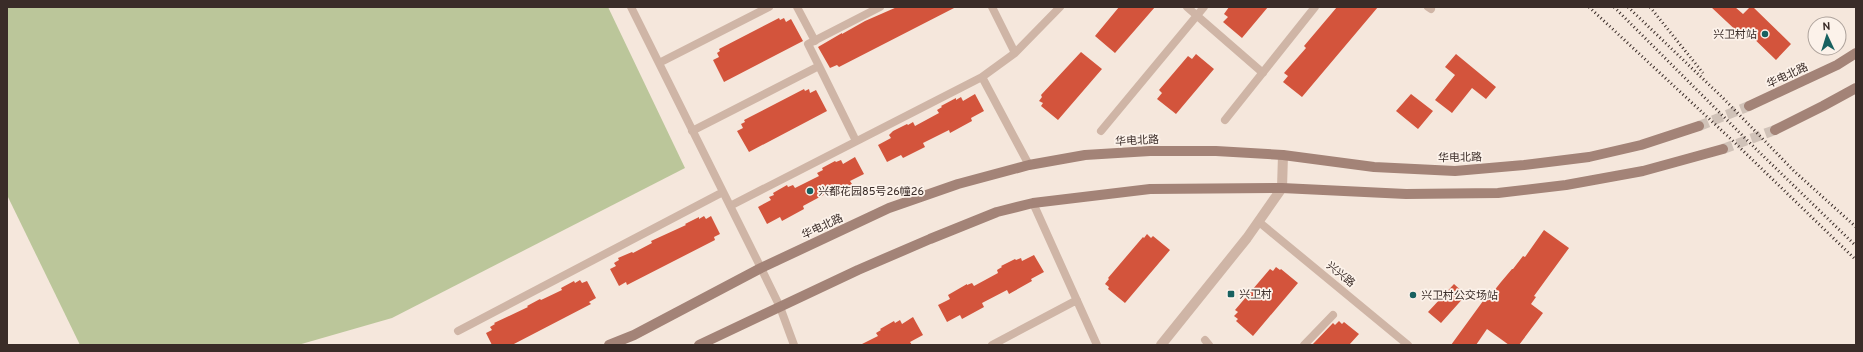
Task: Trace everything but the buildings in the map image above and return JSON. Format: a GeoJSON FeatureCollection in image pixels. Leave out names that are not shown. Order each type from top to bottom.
{"type":"FeatureCollection","features":[{"type":"Feature","properties":{"kind":"main road","name":"华电北路"},"geometry":{"type":"LineString","coordinates":[[1749,106],[1837,65],[1856,54]]}},
{"type":"Feature","properties":{"kind":"main road"},"geometry":{"type":"LineString","coordinates":[[1775,130],[1856,88]]}},
{"type":"Feature","properties":{"kind":"main road","name":"华电北路"},"geometry":{"type":"LineString","coordinates":[[609,345],[634,335],[761,268],[889,208],[958,184],[1029,165],[1085,155],[1150,151],[1216,151],[1283,155],[1374,167],[1455,171],[1524,165],[1589,157],[1641,146],[1699,126]]}},
{"type":"Feature","properties":{"kind":"main road"},"geometry":{"type":"LineString","coordinates":[[700,345],[858,270],[930,239],[997,212],[1033,203],[1150,189],[1282,188],[1406,194],[1498,193],[1566,185],[1643,171],[1723,149]]}},
{"type":"Feature","properties":{"kind":"street"},"geometry":{"type":"LineString","coordinates":[[1161,345],[1259,222],[1282,188],[1283,155]]}},
{"type":"Feature","properties":{"kind":"lane"},"geometry":{"type":"LineString","coordinates":[[631,7],[780,307],[794,345]]}},
{"type":"Feature","properties":{"kind":"lane"},"geometry":{"type":"LineString","coordinates":[[658,63],[769,7]]}},
{"type":"Feature","properties":{"kind":"lane"},"geometry":{"type":"LineString","coordinates":[[797,7],[815,41]]}},
{"type":"Feature","properties":{"kind":"lane"},"geometry":{"type":"LineString","coordinates":[[856,142],[808,44],[880,7]]}},
{"type":"Feature","properties":{"kind":"lane"},"geometry":{"type":"LineString","coordinates":[[992,7],[1015,53]]}},
{"type":"Feature","properties":{"kind":"lane"},"geometry":{"type":"LineString","coordinates":[[730,206],[982,77],[1015,53],[1060,7]]}},
{"type":"Feature","properties":{"kind":"lane"},"geometry":{"type":"LineString","coordinates":[[1187,7],[1263,73]]}},
{"type":"Feature","properties":{"kind":"lane"},"geometry":{"type":"LineString","coordinates":[[1101,130],[1204,7]]}},
{"type":"Feature","properties":{"kind":"lane"},"geometry":{"type":"LineString","coordinates":[[1225,120],[1315,7]]}},
{"type":"Feature","properties":{"kind":"lane"},"geometry":{"type":"LineString","coordinates":[[692,132],[819,66]]}},
{"type":"Feature","properties":{"kind":"lane"},"geometry":{"type":"LineString","coordinates":[[982,77],[1029,165]]}},
{"type":"Feature","properties":{"kind":"lane"},"geometry":{"type":"LineString","coordinates":[[458,331],[723,192]]}},
{"type":"Feature","properties":{"kind":"lane"},"geometry":{"type":"LineString","coordinates":[[1033,203],[1097,345]]}},
{"type":"Feature","properties":{"kind":"lane","name":"兴兴路"},"geometry":{"type":"LineString","coordinates":[[1259,222],[1408,345]]}},
{"type":"Feature","properties":{"kind":"lane"},"geometry":{"type":"LineString","coordinates":[[992,345],[1077,300]]}},
{"type":"Feature","properties":{"kind":"lane"},"geometry":{"type":"LineString","coordinates":[[1304,345],[1333,315]]}},
{"type":"Feature","properties":{"kind":"green space"},"geometry":{"type":"Polygon","coordinates":[[[7,7],[608,7],[685,168],[392,318],[298,345],[80,345],[7,195],[7,7]]]}},
{"type":"Feature","properties":{"kind":"tunnel"},"geometry":{"type":"LineString","coordinates":[[1699,126],[1749,106]]}},
{"type":"Feature","properties":{"kind":"tunnel"},"geometry":{"type":"LineString","coordinates":[[1723,149],[1775,130]]}},
{"type":"Feature","properties":{"kind":"railway"},"geometry":{"type":"LineString","coordinates":[[1589,7],[1733,141],[1856,260]]}},
{"type":"Feature","properties":{"kind":"railway"},"geometry":{"type":"LineString","coordinates":[[1614,7],[1756,149],[1856,246]]}},
{"type":"Feature","properties":{"kind":"railway"},"geometry":{"type":"LineString","coordinates":[[1628,7],[1723,98],[1794,171],[1856,227]]}},
{"type":"Feature","properties":{"kind":"railway"},"geometry":{"type":"LineString","coordinates":[[1650,7],[1703,73]]}},
{"type":"Feature","properties":{"kind":"place","name":"兴卫村站"},"geometry":{"type":"Point","coordinates":[1765,34]}},
{"type":"Feature","properties":{"kind":"place","name":"兴都花园85号26幢26"},"geometry":{"type":"Point","coordinates":[810,191]}},
{"type":"Feature","properties":{"kind":"place","name":"兴卫村"},"geometry":{"type":"Point","coordinates":[1231,294]}},
{"type":"Feature","properties":{"kind":"place","name":"兴卫村公交场站"},"geometry":{"type":"Point","coordinates":[1413,295]}}]}
